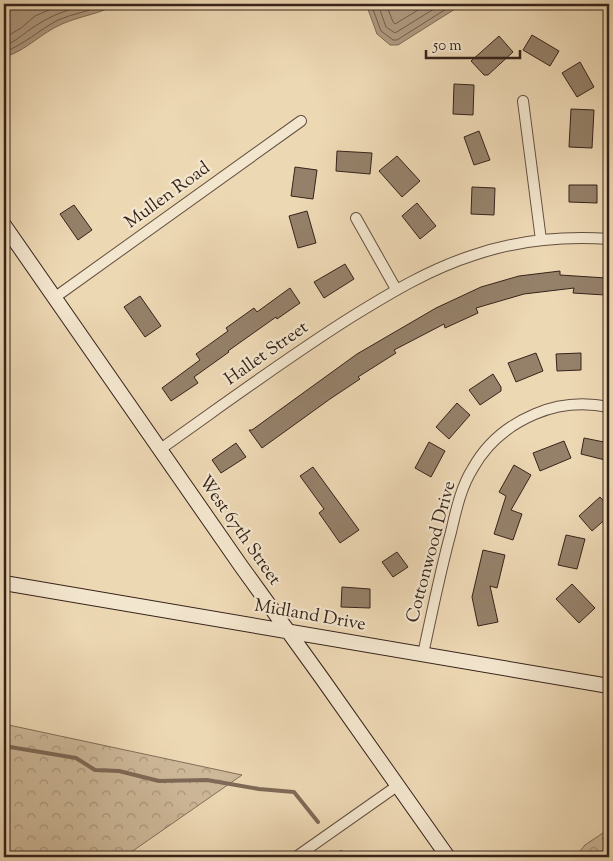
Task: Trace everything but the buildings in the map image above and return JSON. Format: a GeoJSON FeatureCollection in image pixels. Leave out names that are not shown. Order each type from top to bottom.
{"type":"FeatureCollection","features":[{"type":"Feature","properties":{"kind":"street"},"geometry":{"type":"LineString","coordinates":[[523,101],[540,240]]}},
{"type":"Feature","properties":{"kind":"street","name":"Mullen Road"},"geometry":{"type":"LineString","coordinates":[[54,298],[301,121]]}},
{"type":"Feature","properties":{"kind":"street"},"geometry":{"type":"LineString","coordinates":[[356,218],[396,290]]}},
{"type":"Feature","properties":{"kind":"street","name":"West 67th Street"},"geometry":{"type":"LineString","coordinates":[[4,225],[160,450],[448,857]]}},
{"type":"Feature","properties":{"kind":"street","name":"Hallet Street"},"geometry":{"type":"LineString","coordinates":[[160,450],[324,334],[396,290],[442,266],[474,254],[513,244],[586,237],[609,239]]}},
{"type":"Feature","properties":{"kind":"street","name":"Cottonwood Drive"},"geometry":{"type":"LineString","coordinates":[[423,654],[442,564],[458,503],[467,479],[480,457],[496,438],[506,430],[539,412],[577,404],[609,407]]}},
{"type":"Feature","properties":{"kind":"street","name":"Midland Drive"},"geometry":{"type":"LineString","coordinates":[[4,583],[609,686]]}},
{"type":"Feature","properties":{"kind":"street"},"geometry":{"type":"LineString","coordinates":[[296,857],[398,786]]}},
{"type":"Feature","properties":{"kind":"green space"},"geometry":{"type":"Polygon","coordinates":[[[4,724],[242,775],[124,857],[4,857],[4,724]]]}},
{"type":"Feature","properties":{"kind":"green space"},"geometry":{"type":"Polygon","coordinates":[[[609,829],[609,857],[575,857],[585,845],[609,829]]]}},
{"type":"Feature","properties":{"kind":"water"},"geometry":{"type":"Polygon","coordinates":[[[4,4],[117,4],[62,24],[13,54],[4,57],[4,4]]]}},
{"type":"Feature","properties":{"kind":"water"},"geometry":{"type":"Polygon","coordinates":[[[366,4],[463,4],[398,45],[390,45],[377,34],[366,4]]]}},
{"type":"Feature","properties":{"kind":"waterway"},"geometry":{"type":"LineString","coordinates":[[4,746],[76,758],[95,770],[119,771],[159,781],[207,780],[259,789],[294,792],[318,822]]}},
{"type":"Feature","properties":{"kind":"waterway"},"geometry":{"type":"LineString","coordinates":[[341,852],[343,857]]}}]}
